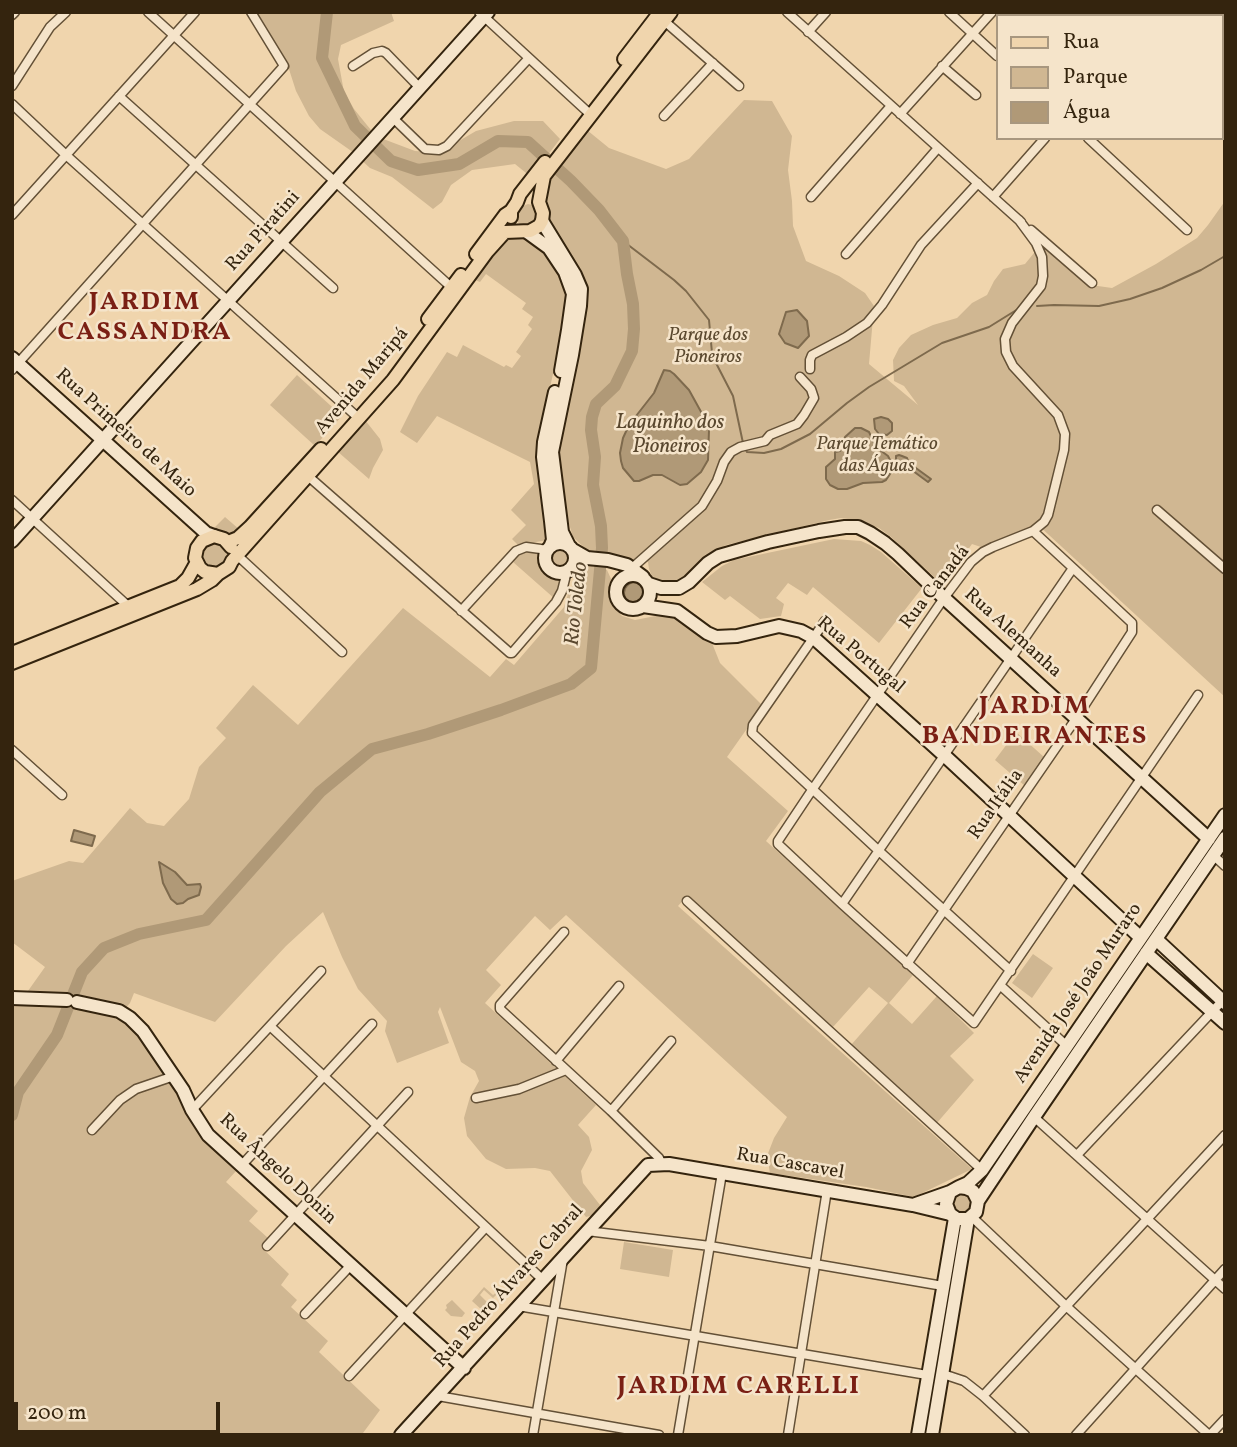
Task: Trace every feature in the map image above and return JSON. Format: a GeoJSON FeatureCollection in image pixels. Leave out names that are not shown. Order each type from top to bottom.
{"type":"FeatureCollection","features":[{"type":"Feature","properties":{"kind":"main road","name":"Avenida Maripá"},"geometry":{"type":"LineString","coordinates":[[228,542],[238,538],[250,527],[380,384],[505,215],[514,207],[520,194],[541,173],[663,15]]}},
{"type":"Feature","properties":{"kind":"main road"},"geometry":{"type":"LineString","coordinates":[[541,173],[542,214],[535,229],[524,231],[512,223],[514,207],[522,200],[533,201],[542,214]]}},
{"type":"Feature","properties":{"kind":"main road","name":"Avenida Maripá"},"geometry":{"type":"LineString","coordinates":[[234,558],[393,380],[487,252],[505,232],[524,231]]}},
{"type":"Feature","properties":{"kind":"main road"},"geometry":{"type":"LineString","coordinates":[[12,653],[197,589],[229,567],[234,558],[228,542],[214,536],[202,541],[195,558],[205,572],[218,574]]}},
{"type":"Feature","properties":{"kind":"main road"},"geometry":{"type":"LineString","coordinates":[[12,663],[180,586],[197,562]]}},
{"type":"Feature","properties":{"kind":"street"},"geometry":{"type":"LineString","coordinates":[[12,86],[50,27],[66,12]]}},
{"type":"Feature","properties":{"kind":"street"},"geometry":{"type":"LineString","coordinates":[[148,12],[451,287]]}},
{"type":"Feature","properties":{"kind":"street"},"geometry":{"type":"LineString","coordinates":[[12,215],[195,12]]}},
{"type":"Feature","properties":{"kind":"street"},"geometry":{"type":"LineString","coordinates":[[13,366],[284,66],[251,12]]}},
{"type":"Feature","properties":{"kind":"street"},"geometry":{"type":"LineString","coordinates":[[787,12],[1092,283]]}},
{"type":"Feature","properties":{"kind":"street"},"geometry":{"type":"LineString","coordinates":[[808,32],[826,12]]}},
{"type":"Feature","properties":{"kind":"street"},"geometry":{"type":"LineString","coordinates":[[948,12],[996,55]]}},
{"type":"Feature","properties":{"kind":"street"},"geometry":{"type":"LineString","coordinates":[[900,114],[992,12]]}},
{"type":"Feature","properties":{"kind":"street"},"geometry":{"type":"LineString","coordinates":[[484,14],[588,112]]}},
{"type":"Feature","properties":{"kind":"street","name":"Rua Piratini"},"geometry":{"type":"LineString","coordinates":[[12,541],[484,14]]}},
{"type":"Feature","properties":{"kind":"street"},"geometry":{"type":"LineString","coordinates":[[663,15],[739,86]]}},
{"type":"Feature","properties":{"kind":"street"},"geometry":{"type":"LineString","coordinates":[[354,66],[373,53],[382,51],[420,88]]}},
{"type":"Feature","properties":{"kind":"street"},"geometry":{"type":"LineString","coordinates":[[393,118],[425,149],[439,150],[447,146],[529,58]]}},
{"type":"Feature","properties":{"kind":"street"},"geometry":{"type":"LineString","coordinates":[[664,116],[713,62]]}},
{"type":"Feature","properties":{"kind":"street"},"geometry":{"type":"LineString","coordinates":[[942,66],[976,95]]}},
{"type":"Feature","properties":{"kind":"street"},"geometry":{"type":"LineString","coordinates":[[119,96],[332,288]]}},
{"type":"Feature","properties":{"kind":"street"},"geometry":{"type":"LineString","coordinates":[[12,104],[354,414]]}},
{"type":"Feature","properties":{"kind":"street"},"geometry":{"type":"LineString","coordinates":[[811,197],[891,106]]}},
{"type":"Feature","properties":{"kind":"street"},"geometry":{"type":"LineString","coordinates":[[993,197],[1043,140]]}},
{"type":"Feature","properties":{"kind":"street"},"geometry":{"type":"LineString","coordinates":[[1090,140],[1187,230]]}},
{"type":"Feature","properties":{"kind":"street"},"geometry":{"type":"LineString","coordinates":[[846,254],[938,148]]}},
{"type":"Feature","properties":{"kind":"street"},"geometry":{"type":"LineString","coordinates":[[810,369],[812,355],[867,323],[921,245],[978,183]]}},
{"type":"Feature","properties":{"kind":"street"},"geometry":{"type":"LineString","coordinates":[[308,476],[512,653],[556,602],[575,560],[562,531],[552,452],[574,347],[581,289],[542,214]]}},
{"type":"Feature","properties":{"kind":"street"},"geometry":{"type":"LineString","coordinates":[[1019,220],[1036,243],[1042,257],[1044,276],[1035,295],[1012,323],[1004,339],[1006,352],[1013,366],[1058,415],[1065,434],[1064,450],[1048,515],[1033,531],[1073,568],[842,904],[974,1023],[1198,695]]}},
{"type":"Feature","properties":{"kind":"street"},"geometry":{"type":"LineString","coordinates":[[461,611],[516,551],[526,547],[549,548],[560,543],[641,576],[650,589],[649,599],[643,606],[632,609],[622,605],[617,596],[616,569],[599,559],[558,573],[549,569],[545,560],[545,555],[549,548],[553,537],[544,466],[544,442],[562,367],[573,294],[565,272],[549,248],[524,231]]}},
{"type":"Feature","properties":{"kind":"street","name":"Rua Primeiro de Maio"},"geometry":{"type":"LineString","coordinates":[[13,366],[206,533],[214,536]]}},
{"type":"Feature","properties":{"kind":"street"},"geometry":{"type":"LineString","coordinates":[[641,576],[650,554],[702,506],[727,457],[735,449],[765,441],[770,435],[797,424],[814,398],[811,389],[800,376]]}},
{"type":"Feature","properties":{"kind":"street","name":"Rua Primeiro de Maio"},"geometry":{"type":"LineString","coordinates":[[101,442],[190,527],[197,548]]}},
{"type":"Feature","properties":{"kind":"street"},"geometry":{"type":"LineString","coordinates":[[12,500],[129,611]]}},
{"type":"Feature","properties":{"kind":"street"},"geometry":{"type":"LineString","coordinates":[[1157,510],[1225,569]]}},
{"type":"Feature","properties":{"kind":"street","name":"Rua Alemanha"},"geometry":{"type":"LineString","coordinates":[[641,576],[669,589],[679,588],[719,555],[820,531],[858,527],[885,543],[1209,839]]}},
{"type":"Feature","properties":{"kind":"street","name":"Rua Canadá"},"geometry":{"type":"LineString","coordinates":[[842,904],[780,847],[778,841],[971,562],[993,547],[1033,531]]}},
{"type":"Feature","properties":{"kind":"street"},"geometry":{"type":"LineString","coordinates":[[234,558],[342,652]]}},
{"type":"Feature","properties":{"kind":"street","name":"Rua Itália"},"geometry":{"type":"LineString","coordinates":[[907,964],[1077,718],[1132,632],[1132,623],[1073,568]]}},
{"type":"Feature","properties":{"kind":"street"},"geometry":{"type":"LineString","coordinates":[[617,585],[628,576],[641,576]]}},
{"type":"Feature","properties":{"kind":"street","name":"Rua Portugal"},"geometry":{"type":"LineString","coordinates":[[643,606],[673,610],[716,637],[737,636],[779,626],[801,631],[814,638],[1076,876],[1141,946],[1225,1023]]}},
{"type":"Feature","properties":{"kind":"street"},"geometry":{"type":"LineString","coordinates":[[825,621],[753,725],[752,733],[1011,971]]}},
{"type":"Feature","properties":{"kind":"street"},"geometry":{"type":"LineString","coordinates":[[12,750],[62,795]]}},
{"type":"Feature","properties":{"kind":"street","name":"Avenida José João Muraro"},"geometry":{"type":"LineString","coordinates":[[918,1435],[928,1375],[946,1314],[943,1286],[961,1217],[978,1207],[978,1201],[1117,995],[1110,990],[1225,815]]}},
{"type":"Feature","properties":{"kind":"street","name":"Avenida José João Muraro"},"geometry":{"type":"LineString","coordinates":[[961,1217],[946,1204],[947,1196],[982,1170],[1067,1046],[1141,946],[1156,939],[1225,838]]}},
{"type":"Feature","properties":{"kind":"street"},"geometry":{"type":"LineString","coordinates":[[1213,855],[1225,866]]}},
{"type":"Feature","properties":{"kind":"street"},"geometry":{"type":"LineString","coordinates":[[687,901],[982,1170]]}},
{"type":"Feature","properties":{"kind":"street"},"geometry":{"type":"LineString","coordinates":[[564,932],[500,1004],[500,1009],[659,1158],[655,1164]]}},
{"type":"Feature","properties":{"kind":"street"},"geometry":{"type":"LineString","coordinates":[[1077,1155],[1224,1001],[1156,939]]}},
{"type":"Feature","properties":{"kind":"street"},"geometry":{"type":"LineString","coordinates":[[192,1110],[321,971]]}},
{"type":"Feature","properties":{"kind":"street"},"geometry":{"type":"LineString","coordinates":[[556,1061],[619,986]]}},
{"type":"Feature","properties":{"kind":"street"},"geometry":{"type":"LineString","coordinates":[[1001,986],[1067,1046]]}},
{"type":"Feature","properties":{"kind":"street","name":"Rua Ângelo Donin"},"geometry":{"type":"LineString","coordinates":[[12,998],[93,1004],[119,1011],[131,1018],[174,1076],[208,1135],[464,1368]]}},
{"type":"Feature","properties":{"kind":"street"},"geometry":{"type":"LineString","coordinates":[[241,1166],[372,1024]]}},
{"type":"Feature","properties":{"kind":"street"},"geometry":{"type":"LineString","coordinates":[[270,1026],[544,1280]]}},
{"type":"Feature","properties":{"kind":"street"},"geometry":{"type":"LineString","coordinates":[[611,1111],[671,1041]]}},
{"type":"Feature","properties":{"kind":"street"},"geometry":{"type":"LineString","coordinates":[[476,1098],[519,1089],[566,1070]]}},
{"type":"Feature","properties":{"kind":"street"},"geometry":{"type":"LineString","coordinates":[[92,1130],[120,1100],[136,1089],[174,1076]]}},
{"type":"Feature","properties":{"kind":"street"},"geometry":{"type":"LineString","coordinates":[[267,1246],[408,1092]]}},
{"type":"Feature","properties":{"kind":"street"},"geometry":{"type":"LineString","coordinates":[[1034,1116],[1225,1289]]}},
{"type":"Feature","properties":{"kind":"street"},"geometry":{"type":"LineString","coordinates":[[983,1396],[1225,1135]]}},
{"type":"Feature","properties":{"kind":"street","name":"Rua Cascavel"},"geometry":{"type":"LineString","coordinates":[[655,1164],[827,1190],[913,1205],[961,1217]]}},
{"type":"Feature","properties":{"kind":"street","name":"Rua Pedro Álvares Cabral"},"geometry":{"type":"LineString","coordinates":[[401,1435],[587,1231],[655,1164]]}},
{"type":"Feature","properties":{"kind":"street"},"geometry":{"type":"LineString","coordinates":[[678,1435],[722,1173]]}},
{"type":"Feature","properties":{"kind":"street"},"geometry":{"type":"LineString","coordinates":[[955,1190],[966,1188],[973,1191],[978,1201]]}},
{"type":"Feature","properties":{"kind":"street"},"geometry":{"type":"LineString","coordinates":[[788,1435],[827,1190]]}},
{"type":"Feature","properties":{"kind":"street","name":"Rua Cascavel"},"geometry":{"type":"LineString","coordinates":[[913,1205],[955,1190]]}},
{"type":"Feature","properties":{"kind":"street"},"geometry":{"type":"LineString","coordinates":[[961,1217],[1066,1306],[1210,1435],[1225,1419]]}},
{"type":"Feature","properties":{"kind":"street","name":"Avenida José João Muraro"},"geometry":{"type":"LineString","coordinates":[[932,1435],[943,1374],[946,1314],[961,1217]]}},
{"type":"Feature","properties":{"kind":"street"},"geometry":{"type":"LineString","coordinates":[[349,1376],[486,1227]]}},
{"type":"Feature","properties":{"kind":"street"},"geometry":{"type":"LineString","coordinates":[[587,1231],[710,1246],[943,1286]]}},
{"type":"Feature","properties":{"kind":"street"},"geometry":{"type":"LineString","coordinates":[[533,1435],[564,1256]]}},
{"type":"Feature","properties":{"kind":"street"},"geometry":{"type":"LineString","coordinates":[[305,1314],[351,1265]]}},
{"type":"Feature","properties":{"kind":"street"},"geometry":{"type":"LineString","coordinates":[[1076,1435],[1225,1269]]}},
{"type":"Feature","properties":{"kind":"street"},"geometry":{"type":"LineString","coordinates":[[518,1306],[928,1375]]}},
{"type":"Feature","properties":{"kind":"street"},"geometry":{"type":"LineString","coordinates":[[943,1374],[964,1381],[1025,1435]]}},
{"type":"Feature","properties":{"kind":"street"},"geometry":{"type":"LineString","coordinates":[[438,1396],[659,1435]]}},
{"type":"Feature","properties":{"kind":"green space"},"geometry":{"type":"Polygon","coordinates":[[[253,12],[391,12],[394,21],[341,45],[338,59],[344,92],[375,135],[357,155],[320,129],[309,116],[296,91],[287,63],[253,12]]]}},
{"type":"Feature","properties":{"kind":"green space"},"geometry":{"type":"Polygon","coordinates":[[[744,100],[772,101],[792,136],[788,170],[793,226],[806,261],[839,276],[865,293],[874,306],[869,364],[918,405],[904,386],[894,381],[893,360],[899,348],[911,335],[957,318],[972,303],[987,295],[1003,269],[1025,264],[1034,253],[1047,246],[1091,285],[1112,288],[1197,238],[1225,201],[1225,697],[1037,524],[984,548],[972,544],[943,585],[879,528],[841,518],[726,545],[708,555],[677,582],[665,584],[652,576],[648,562],[638,557],[633,561],[615,555],[589,552],[573,537],[567,517],[557,454],[585,292],[549,225],[544,176],[582,126],[609,148],[666,169],[689,159],[744,100]]]}},
{"type":"Feature","properties":{"kind":"green space"},"geometry":{"type":"Polygon","coordinates":[[[514,121],[543,121],[560,139],[531,177],[515,164],[472,170],[451,185],[442,202],[433,209],[392,177],[370,168],[359,158],[378,137],[415,151],[431,152],[447,148],[476,131],[514,121]]]}},
{"type":"Feature","properties":{"kind":"green space"},"geometry":{"type":"Polygon","coordinates":[[[528,204],[538,210],[537,225],[522,227],[517,221],[516,213],[528,204]]]}},
{"type":"Feature","properties":{"kind":"green space"},"geometry":{"type":"Polygon","coordinates":[[[515,237],[537,245],[545,254],[563,283],[566,295],[549,392],[548,540],[518,545],[512,539],[526,525],[511,510],[534,484],[530,462],[437,416],[417,443],[400,432],[418,396],[447,352],[457,357],[463,345],[504,367],[506,365],[512,368],[521,356],[516,352],[532,329],[528,325],[533,317],[522,309],[526,303],[486,274],[480,282],[475,280],[500,245],[515,237]]]}},
{"type":"Feature","properties":{"kind":"green space"},"geometry":{"type":"Polygon","coordinates":[[[297,375],[342,416],[315,446],[270,405],[297,375]]]}},
{"type":"Feature","properties":{"kind":"green space"},"geometry":{"type":"Polygon","coordinates":[[[365,420],[380,439],[383,450],[369,479],[337,451],[365,420]]]}},
{"type":"Feature","properties":{"kind":"green space"},"geometry":{"type":"Polygon","coordinates":[[[225,517],[240,530],[236,534],[228,536],[212,530],[225,517]]]}},
{"type":"Feature","properties":{"kind":"green space"},"geometry":{"type":"Polygon","coordinates":[[[834,539],[861,541],[870,545],[922,588],[879,643],[813,587],[807,595],[788,583],[776,598],[784,604],[781,616],[760,619],[730,596],[725,600],[702,582],[734,560],[834,539]]]}},
{"type":"Feature","properties":{"kind":"green space"},"geometry":{"type":"Polygon","coordinates":[[[214,542],[223,546],[227,555],[223,564],[214,568],[205,564],[201,555],[205,546],[214,542]]]}},
{"type":"Feature","properties":{"kind":"green space"},"geometry":{"type":"Polygon","coordinates":[[[561,547],[572,554],[573,559],[566,570],[561,571],[550,564],[549,559],[556,548],[561,547]]]}},
{"type":"Feature","properties":{"kind":"green space"},"geometry":{"type":"Polygon","coordinates":[[[531,551],[539,555],[550,573],[564,578],[555,599],[513,562],[519,555],[531,551]]]}},
{"type":"Feature","properties":{"kind":"green space"},"geometry":{"type":"Polygon","coordinates":[[[588,565],[607,570],[612,581],[610,593],[613,605],[622,616],[635,620],[666,614],[683,619],[696,628],[712,643],[720,663],[763,706],[727,757],[788,811],[766,841],[913,975],[889,1003],[912,1024],[937,996],[974,1033],[950,1056],[974,1080],[936,1124],[851,1045],[888,1003],[869,987],[833,1027],[687,896],[678,906],[972,1169],[914,1197],[770,1173],[767,1156],[787,1117],[566,915],[550,930],[535,916],[486,970],[501,985],[485,1003],[596,1105],[578,1125],[589,1137],[592,1150],[581,1171],[583,1183],[600,1205],[594,1215],[586,1217],[550,1171],[535,1168],[506,1169],[486,1159],[467,1136],[464,1118],[470,1097],[479,1081],[475,1071],[461,1062],[440,1007],[438,1012],[449,1043],[397,1063],[385,1031],[387,1021],[358,989],[323,912],[286,946],[215,1022],[134,993],[130,1003],[116,1019],[127,1024],[157,1059],[197,1132],[237,1170],[226,1182],[258,1211],[249,1221],[268,1238],[261,1247],[289,1274],[281,1285],[297,1300],[291,1307],[328,1341],[319,1352],[380,1410],[363,1433],[356,1435],[12,1435],[12,1005],[18,1005],[45,967],[12,942],[12,881],[69,861],[83,863],[130,808],[147,823],[164,826],[189,799],[199,767],[226,738],[216,728],[253,685],[298,725],[403,608],[490,677],[506,659],[514,665],[564,607],[569,591],[588,565]]]}},
{"type":"Feature","properties":{"kind":"green space"},"geometry":{"type":"Polygon","coordinates":[[[1016,732],[1044,757],[1025,786],[995,760],[1016,732]]]}},
{"type":"Feature","properties":{"kind":"green space"},"geometry":{"type":"Polygon","coordinates":[[[1033,954],[1053,968],[1032,998],[1012,983],[1033,954]]]}},
{"type":"Feature","properties":{"kind":"green space"},"geometry":{"type":"Polygon","coordinates":[[[962,1193],[969,1196],[972,1203],[969,1210],[962,1213],[955,1210],[952,1203],[955,1196],[962,1193]]]}},
{"type":"Feature","properties":{"kind":"green space"},"geometry":{"type":"Polygon","coordinates":[[[624,1242],[673,1250],[669,1277],[620,1269],[624,1242]]]}},
{"type":"Feature","properties":{"kind":"green space"},"geometry":{"type":"Polygon","coordinates":[[[484,1287],[493,1295],[498,1293],[493,1298],[484,1290],[480,1295],[489,1304],[483,1311],[472,1301],[484,1287]]]}},
{"type":"Feature","properties":{"kind":"green space"},"geometry":{"type":"Polygon","coordinates":[[[452,1300],[465,1313],[462,1317],[451,1316],[445,1310],[452,1300]]]}},
{"type":"Feature","properties":{"kind":"water"},"geometry":{"type":"Polygon","coordinates":[[[797,310],[807,321],[809,336],[798,348],[785,343],[779,334],[786,312],[797,310]]]}},
{"type":"Feature","properties":{"kind":"water","name":"Laguinho dos Pioneiros"},"geometry":{"type":"Polygon","coordinates":[[[664,370],[674,374],[689,390],[709,430],[708,460],[701,472],[687,484],[680,485],[662,475],[634,481],[623,468],[621,461],[623,438],[629,425],[654,393],[664,370]]]}},
{"type":"Feature","properties":{"kind":"water"},"geometry":{"type":"Polygon","coordinates":[[[881,417],[892,423],[892,431],[887,435],[879,434],[875,429],[874,419],[881,417]]]}},
{"type":"Feature","properties":{"kind":"water"},"geometry":{"type":"Polygon","coordinates":[[[855,428],[869,432],[876,447],[888,456],[893,466],[896,456],[902,456],[931,479],[928,482],[905,465],[892,471],[882,482],[863,483],[847,489],[830,485],[826,479],[826,467],[835,459],[835,452],[840,451],[845,437],[855,428]]]}},
{"type":"Feature","properties":{"kind":"water"},"geometry":{"type":"Polygon","coordinates":[[[635,582],[643,585],[646,593],[643,601],[635,604],[627,601],[624,593],[627,585],[635,582]]]}},
{"type":"Feature","properties":{"kind":"water"},"geometry":{"type":"Polygon","coordinates":[[[74,830],[95,836],[92,846],[71,841],[74,830]]]}},
{"type":"Feature","properties":{"kind":"water"},"geometry":{"type":"Polygon","coordinates":[[[159,862],[175,872],[187,885],[200,884],[199,895],[177,904],[171,899],[163,883],[159,862]]]}},
{"type":"Feature","properties":{"kind":"waterway","name":"Rio Toledo"},"geometry":{"type":"LineString","coordinates":[[12,1115],[18,1092],[57,1035],[82,972],[104,948],[139,934],[206,920],[320,792],[372,749],[501,710],[571,684],[591,668],[602,548],[601,526],[593,485],[595,457],[591,430],[596,404],[615,386],[632,351],[633,304],[623,241],[599,210],[528,142],[498,141],[459,164],[418,170],[391,161],[355,126],[322,58],[327,12]]}},
{"type":"Feature","properties":{"kind":"waterway"},"geometry":{"type":"LineString","coordinates":[[623,241],[686,291],[709,320],[712,353],[733,396],[743,443]]}},
{"type":"Feature","properties":{"kind":"waterway"},"geometry":{"type":"LineString","coordinates":[[1037,306],[1099,306],[1130,299],[1162,288],[1225,256]]}},
{"type":"Feature","properties":{"kind":"waterway"},"geometry":{"type":"LineString","coordinates":[[745,448],[747,452],[764,453],[781,449],[810,434],[869,387],[942,343],[989,327],[1018,309]]}},
{"type":"Feature","properties":{"kind":"district","name":"JARDIM CASSANDRA"},"geometry":{"type":"Point","coordinates":[145,319]}},
{"type":"Feature","properties":{"kind":"district","name":"JARDIM BANDEIRANTES"},"geometry":{"type":"Point","coordinates":[1035,723]}},
{"type":"Feature","properties":{"kind":"district","name":"JARDIM CARELLI"},"geometry":{"type":"Point","coordinates":[739,1388]}},
{"type":"Feature","properties":{"kind":"park label","name":"Parque dos Pioneiros"},"geometry":{"type":"Point","coordinates":[708,348]}},
{"type":"Feature","properties":{"kind":"park label","name":"Parque Temático das Águas"},"geometry":{"type":"Point","coordinates":[877,457]}}]}
